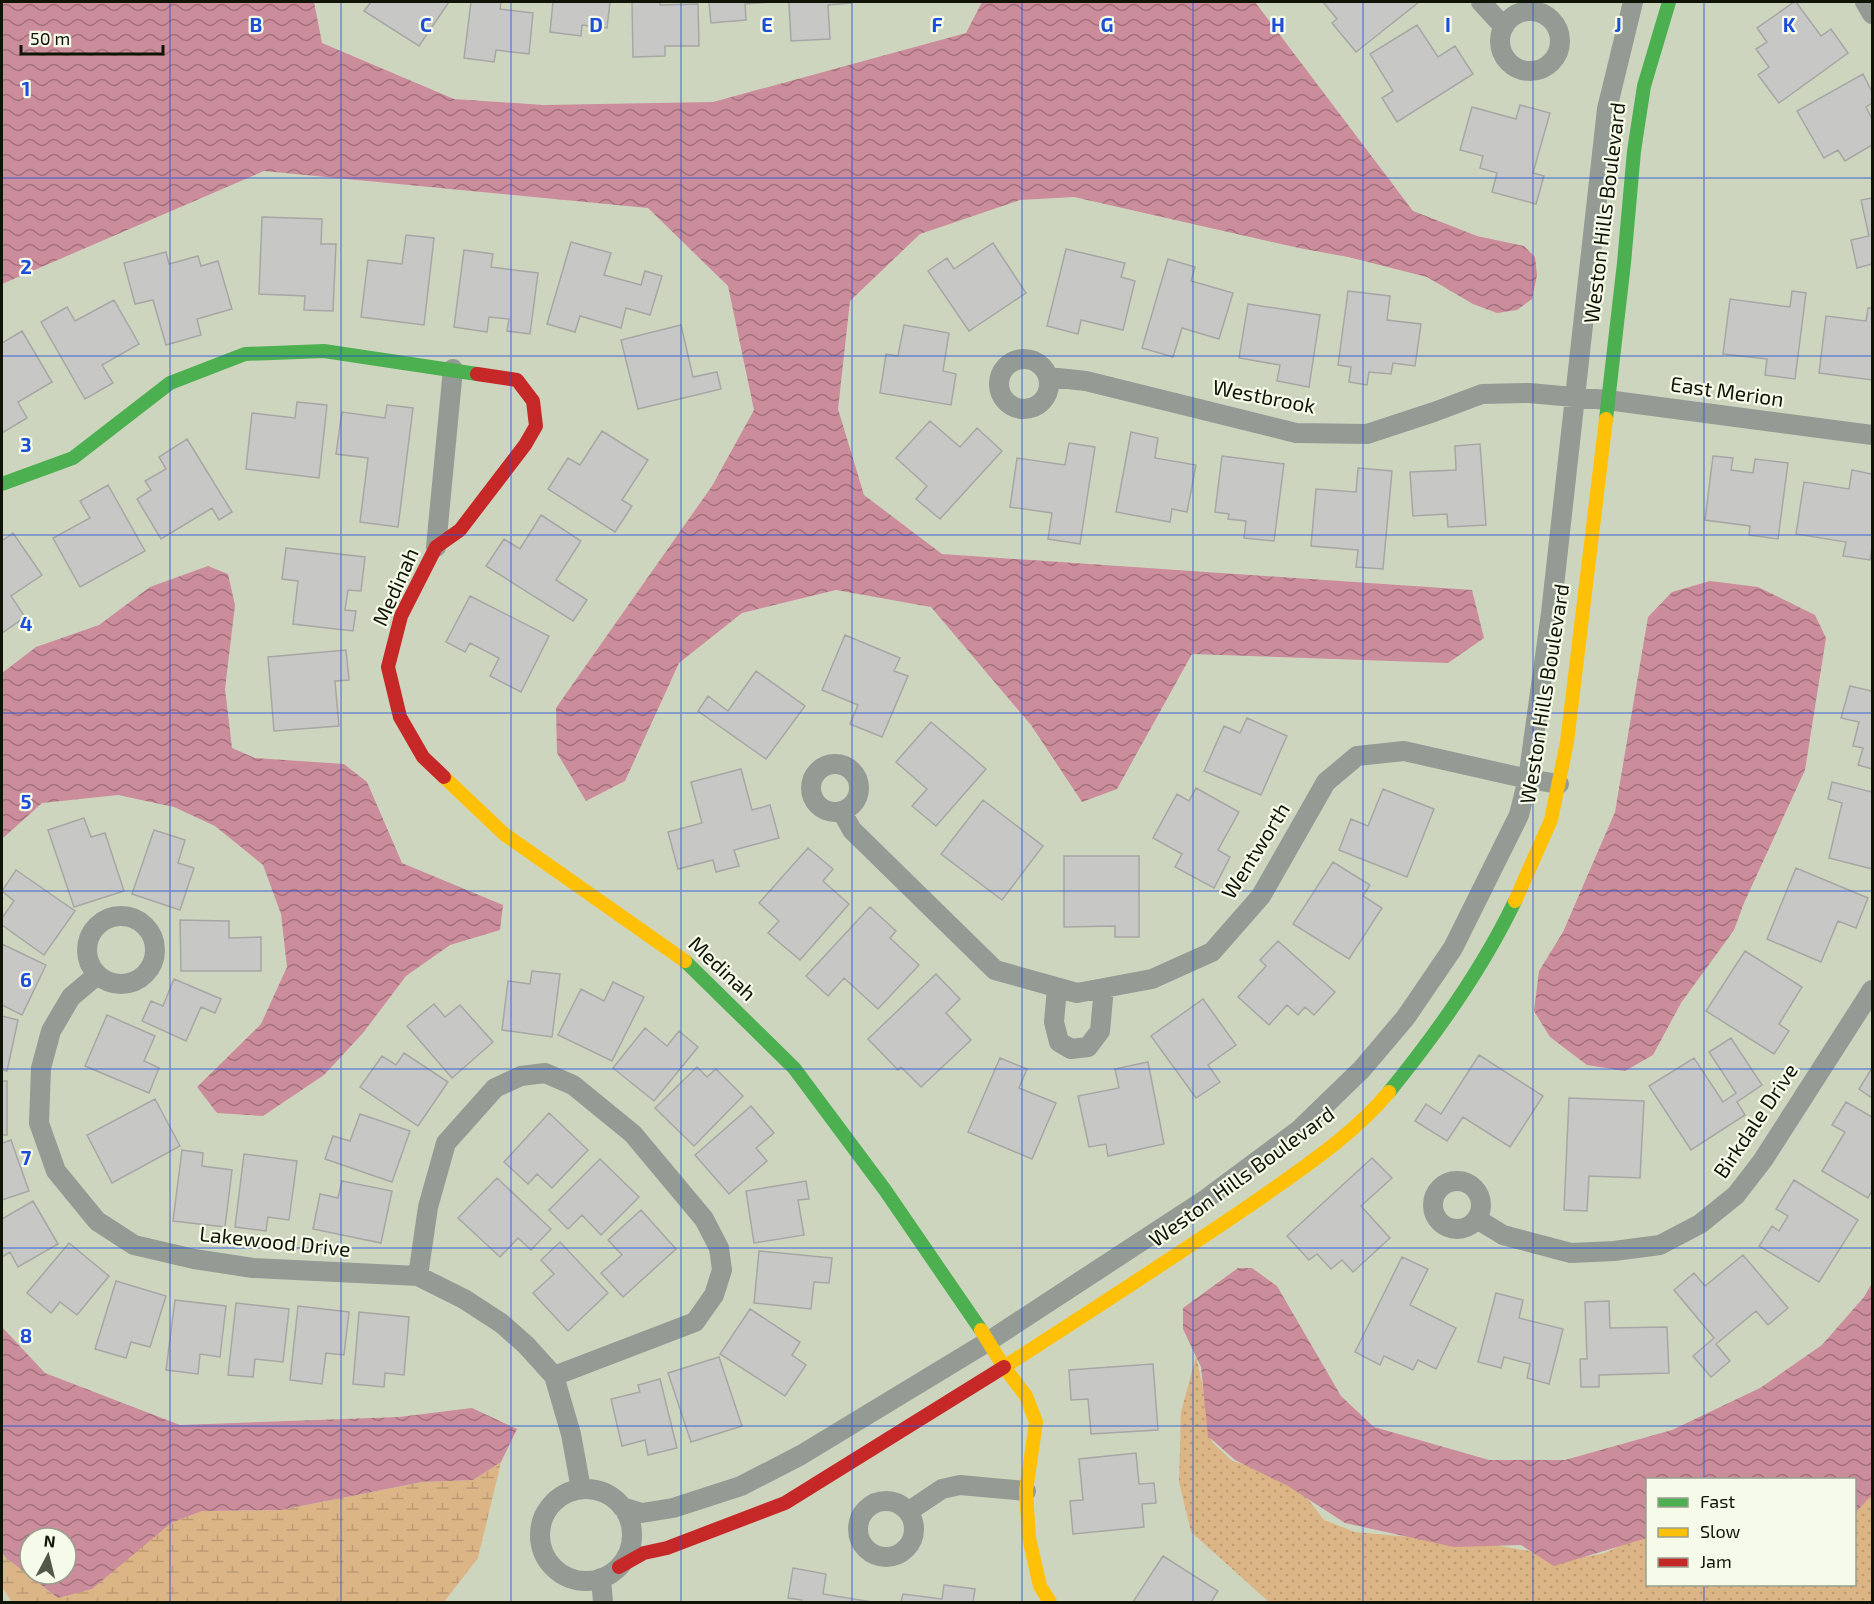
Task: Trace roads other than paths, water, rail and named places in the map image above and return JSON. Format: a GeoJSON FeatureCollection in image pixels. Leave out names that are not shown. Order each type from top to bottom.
{"type":"FeatureCollection","features":[{"type":"Feature","properties":{"kind":"street"},"geometry":{"type":"LineString","coordinates":[[1481,2],[1504,27]]}},
{"type":"Feature","properties":{"kind":"street","name":"Weston Hills Boulevard"},"geometry":{"type":"LineString","coordinates":[[622,1507],[642,1513],[673,1508],[741,1486],[801,1455],[989,1341],[1206,1198],[1290,1137],[1362,1069],[1406,1017],[1454,948],[1519,815],[1527,779],[1551,614],[1607,109],[1633,2]]}},
{"type":"Feature","properties":{"kind":"street","name":"Weston Hills Boulevard"},"geometry":{"type":"LineString","coordinates":[[619,1567],[644,1553],[668,1548],[785,1503],[1005,1367],[1227,1221],[1315,1159],[1375,1108],[1421,1053],[1463,992],[1501,930],[1537,855],[1551,820],[1559,783],[1579,652],[1624,263],[1634,151],[1644,86],[1669,2]]}},
{"type":"Feature","properties":{"kind":"street"},"geometry":{"type":"LineString","coordinates":[[1865,2],[1872,14]]}},
{"type":"Feature","properties":{"kind":"street","name":"Medinah"},"geometry":{"type":"LineString","coordinates":[[2,484],[73,458],[170,383],[245,354],[324,351],[517,380],[533,401],[536,426],[525,445],[460,530],[436,547],[401,616],[388,667],[400,717],[423,757],[504,834],[683,958],[794,1068],[885,1190],[1026,1396],[1036,1422],[1026,1491],[1029,1538],[1040,1586],[1050,1602]]}},
{"type":"Feature","properties":{"kind":"street"},"geometry":{"type":"LineString","coordinates":[[436,547],[453,369]]}},
{"type":"Feature","properties":{"kind":"street","name":"Westbrook"},"geometry":{"type":"LineString","coordinates":[[1049,377],[1086,381],[1296,433],[1367,434],[1482,394],[1529,393],[1575,396]]}},
{"type":"Feature","properties":{"kind":"street","name":"East Merion"},"geometry":{"type":"LineString","coordinates":[[1575,396],[1872,435]]}},
{"type":"Feature","properties":{"kind":"street","name":"Wentworth"},"geometry":{"type":"LineString","coordinates":[[842,812],[852,830],[995,970],[1077,993],[1152,980],[1212,952],[1261,896],[1326,782],[1357,756],[1404,751],[1527,779],[1559,783]]}},
{"type":"Feature","properties":{"kind":"street","name":"Lakewood Drive"},"geometry":{"type":"LineString","coordinates":[[97,975],[71,997],[51,1031],[40,1068],[39,1123],[56,1171],[97,1221],[134,1245],[194,1259],[252,1268],[418,1276],[464,1299],[501,1323],[526,1345],[554,1376],[571,1434],[580,1489]]}},
{"type":"Feature","properties":{"kind":"street"},"geometry":{"type":"LineString","coordinates":[[1057,988],[1054,1022],[1059,1042],[1071,1049],[1088,1047],[1100,1031],[1104,988]]}},
{"type":"Feature","properties":{"kind":"street","name":"Birkdale Drive"},"geometry":{"type":"LineString","coordinates":[[1477,1219],[1503,1235],[1571,1253],[1660,1245],[1700,1224],[1736,1195],[1743,1186],[1872,990]]}},
{"type":"Feature","properties":{"kind":"street"},"geometry":{"type":"LineString","coordinates":[[418,1276],[428,1207],[446,1143],[495,1088],[521,1076],[545,1073],[573,1085],[633,1134],[704,1219],[719,1248],[722,1270],[714,1295],[695,1322],[554,1376]]}},
{"type":"Feature","properties":{"kind":"street"},"geometry":{"type":"LineString","coordinates":[[909,1511],[942,1489],[960,1485],[1026,1491]]}},
{"type":"Feature","properties":{"kind":"street"},"geometry":{"type":"LineString","coordinates":[[580,1489],[601,1492],[622,1507],[630,1523],[631,1540],[619,1567],[601,1578],[590,1581],[576,1580],[551,1566],[541,1545],[540,1531],[544,1516],[552,1504],[565,1494],[580,1489]]}},
{"type":"Feature","properties":{"kind":"street"},"geometry":{"type":"LineString","coordinates":[[601,1578],[603,1602]]}},
{"type":"Feature","properties":{"kind":"water"},"geometry":{"type":"Polygon","coordinates":[[[2,2],[314,2],[322,43],[454,99],[544,105],[713,102],[966,33],[982,2],[1255,2],[1413,211],[1477,236],[1524,246],[1535,257],[1537,275],[1532,299],[1517,310],[1497,313],[1473,304],[1427,277],[1348,257],[1074,197],[1020,200],[920,234],[850,301],[838,409],[864,495],[942,554],[1472,590],[1484,638],[1448,663],[1192,654],[1117,789],[1082,802],[1031,725],[931,607],[836,590],[742,613],[679,663],[625,781],[586,801],[557,753],[556,708],[712,486],[754,410],[728,286],[648,208],[264,171],[2,284],[2,2]]]}},
{"type":"Feature","properties":{"kind":"water"},"geometry":{"type":"Polygon","coordinates":[[[208,566],[228,574],[235,605],[225,689],[232,748],[255,758],[344,764],[367,782],[402,863],[503,905],[500,930],[450,945],[406,976],[363,1033],[324,1075],[263,1116],[217,1113],[197,1087],[261,1024],[287,967],[281,914],[263,865],[215,826],[174,807],[118,795],[42,803],[2,839],[2,673],[36,647],[99,625],[150,587],[208,566]]]}},
{"type":"Feature","properties":{"kind":"water"},"geometry":{"type":"Polygon","coordinates":[[[1710,581],[1758,587],[1815,615],[1826,638],[1805,770],[1744,903],[1734,930],[1681,1003],[1653,1055],[1625,1071],[1587,1065],[1550,1037],[1534,1011],[1539,971],[1563,932],[1615,812],[1648,617],[1672,592],[1710,581]]]}},
{"type":"Feature","properties":{"kind":"water"},"geometry":{"type":"Polygon","coordinates":[[[1238,1268],[1252,1268],[1277,1286],[1341,1396],[1374,1427],[1489,1460],[1565,1460],[1672,1430],[1760,1388],[1822,1345],[1864,1297],[1872,1283],[1872,1495],[1856,1512],[1856,1478],[1646,1478],[1646,1538],[1554,1566],[1521,1545],[1454,1547],[1345,1523],[1288,1486],[1235,1460],[1208,1436],[1201,1367],[1183,1329],[1183,1308],[1238,1268]]]}},
{"type":"Feature","properties":{"kind":"water"},"geometry":{"type":"Polygon","coordinates":[[[2,1327],[45,1373],[180,1425],[399,1417],[472,1408],[517,1429],[501,1462],[473,1480],[422,1482],[281,1510],[202,1511],[171,1523],[92,1589],[58,1598],[42,1586],[78,1586],[78,1526],[18,1526],[18,1567],[2,1552],[2,1327]]]}}]}
